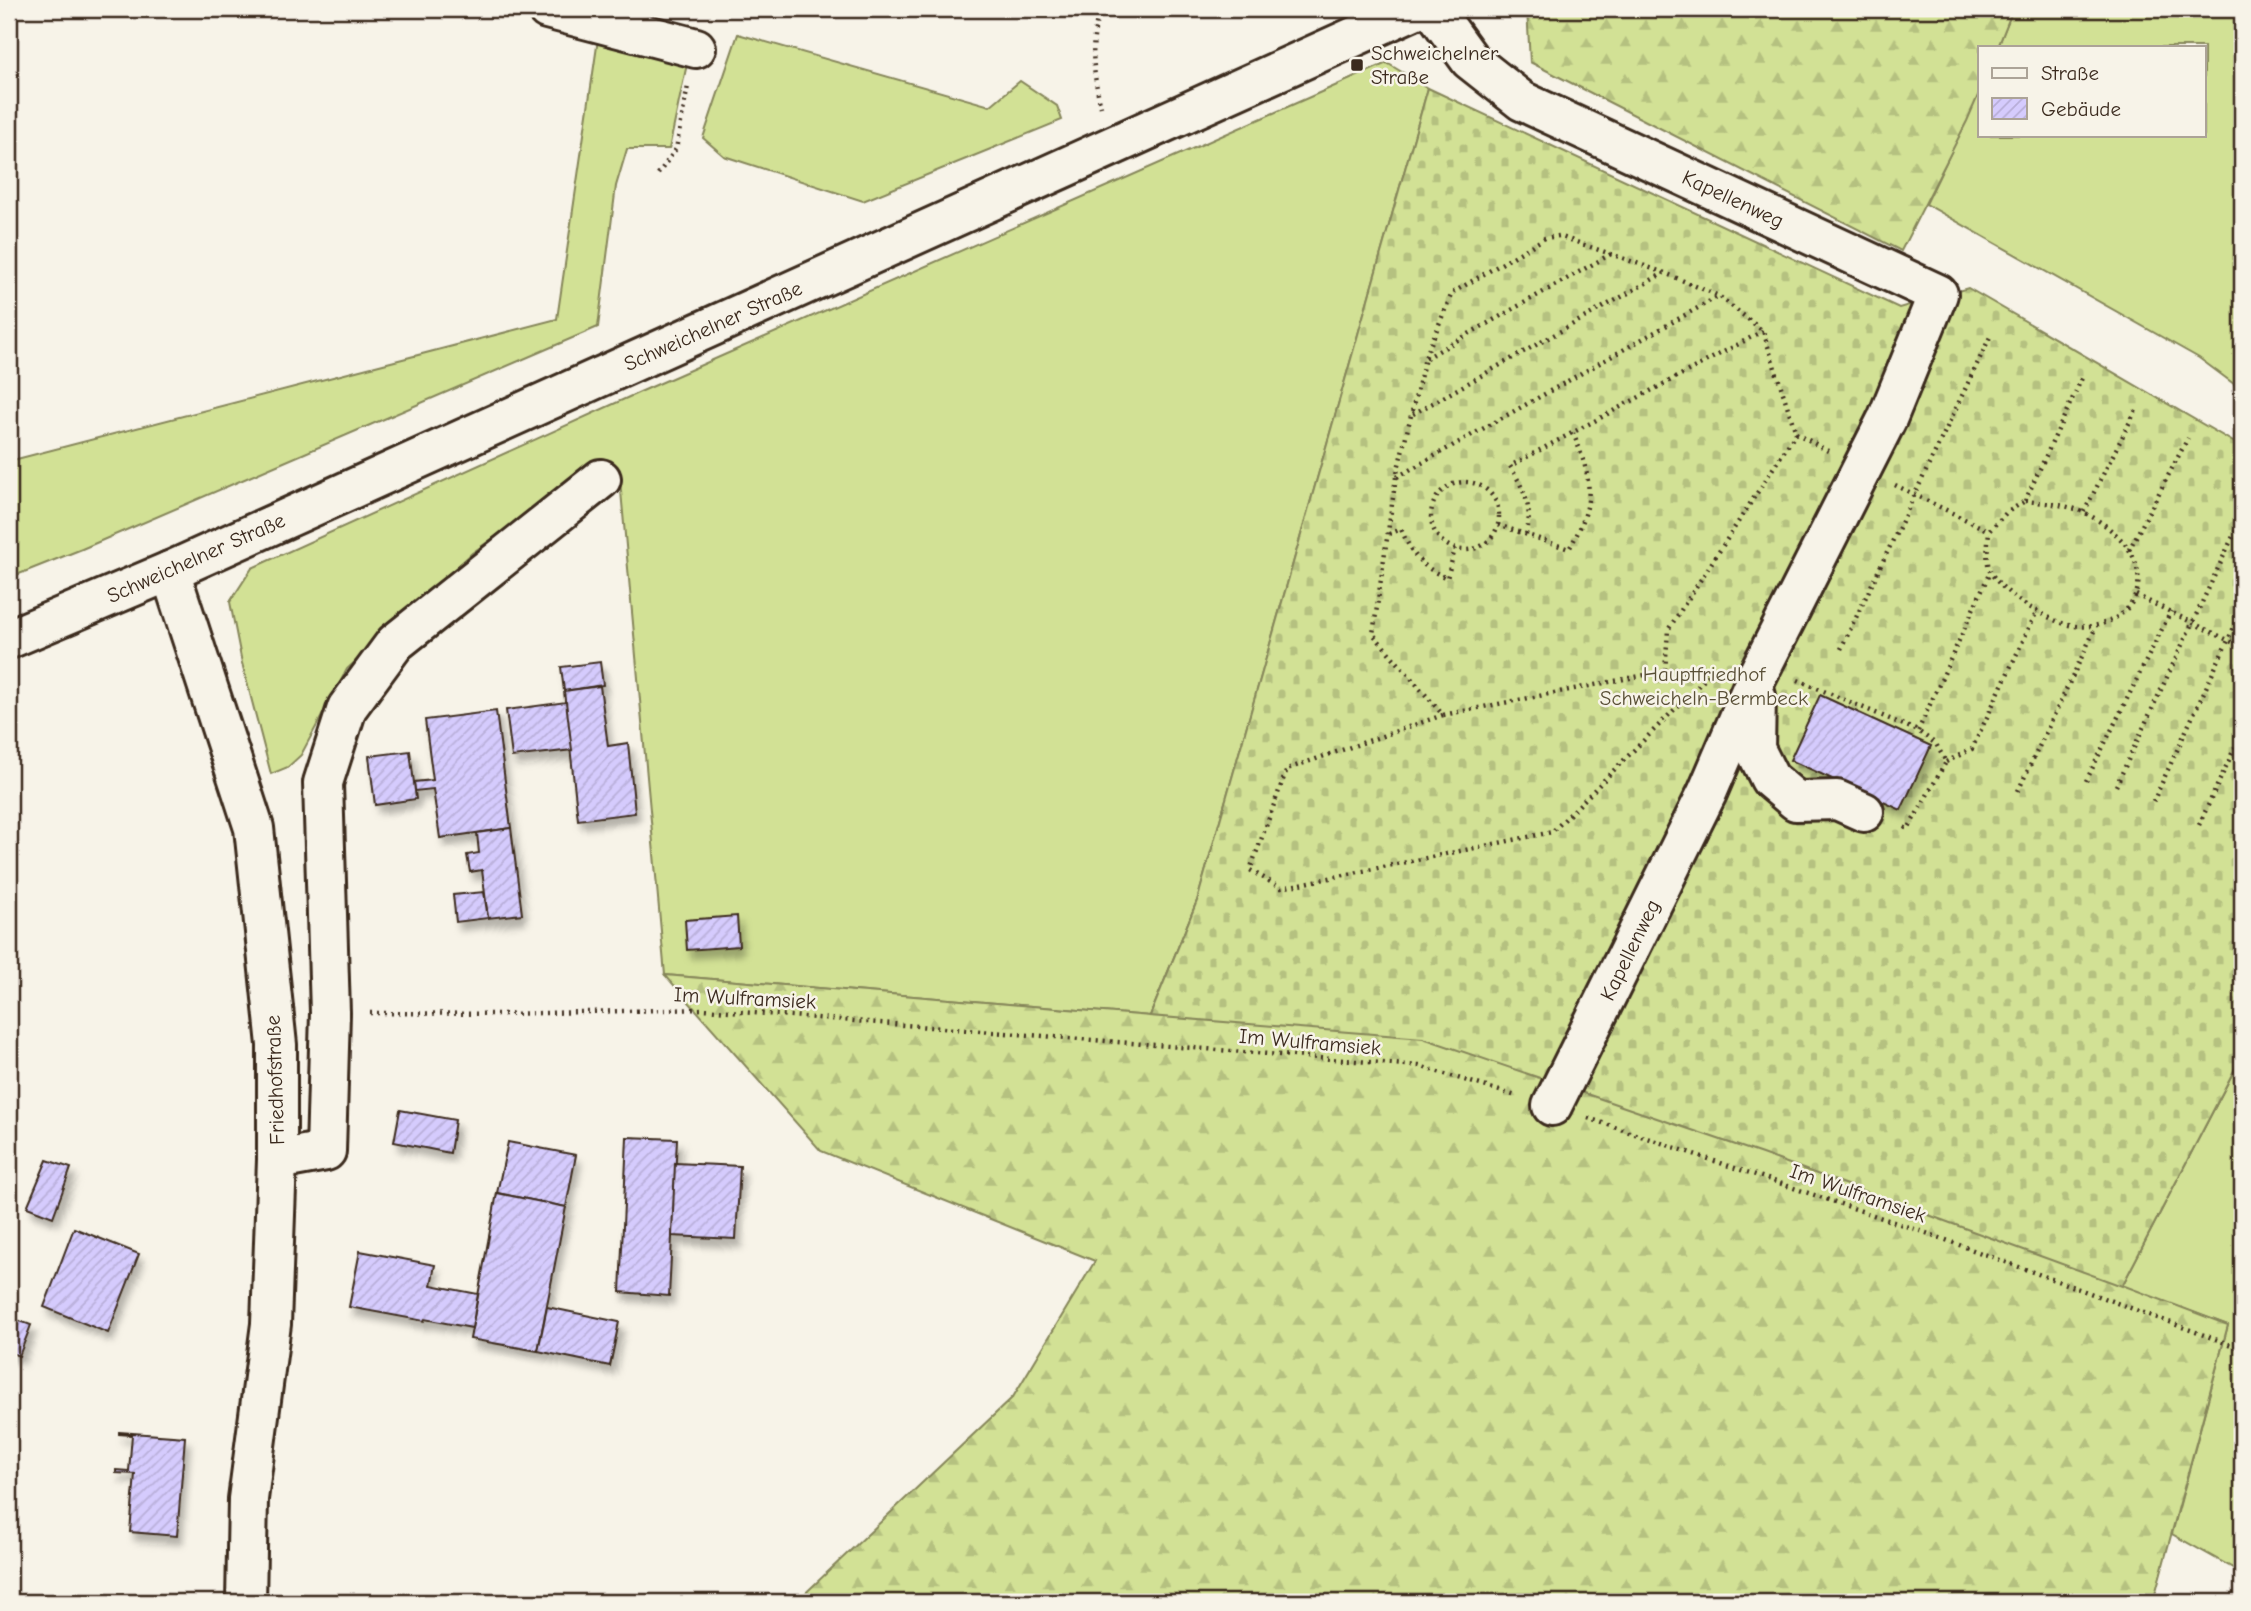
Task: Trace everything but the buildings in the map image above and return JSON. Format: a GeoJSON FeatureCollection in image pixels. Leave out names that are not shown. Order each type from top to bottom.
{"type":"FeatureCollection","features":[{"type":"Feature","properties":{"kind":"street"},"geometry":{"type":"LineString","coordinates":[[547,9],[696,47]]}},
{"type":"Feature","properties":{"kind":"street","name":"Schweichelner Straße"},"geometry":{"type":"LineString","coordinates":[[9,639],[170,570],[1416,9]]}},
{"type":"Feature","properties":{"kind":"street","name":"Kapellenweg"},"geometry":{"type":"LineString","coordinates":[[1433,9],[1470,60],[1522,101],[1938,294],[1887,419],[1757,676],[1707,793],[1552,1106]]}},
{"type":"Feature","properties":{"kind":"street"},"geometry":{"type":"LineString","coordinates":[[277,1160],[326,1152],[330,1013],[323,783],[347,708],[395,643],[601,479]]}},
{"type":"Feature","properties":{"kind":"street","name":"Friedhofstraße"},"geometry":{"type":"LineString","coordinates":[[170,570],[254,828],[277,1045],[277,1160],[271,1324],[248,1499],[246,1602]]}},
{"type":"Feature","properties":{"kind":"street"},"geometry":{"type":"LineString","coordinates":[[1757,676],[1755,748],[1770,779],[1796,801],[1837,800],[1864,812]]}},
{"type":"Feature","properties":{"kind":"path"},"geometry":{"type":"LineString","coordinates":[[1100,9],[1094,28],[1092,66],[1111,145]]}},
{"type":"Feature","properties":{"kind":"path"},"geometry":{"type":"LineString","coordinates":[[658,174],[676,149],[696,47]]}},
{"type":"Feature","properties":{"kind":"path"},"geometry":{"type":"LineString","coordinates":[[1443,715],[1373,634],[1396,477],[1425,358],[1452,293],[1545,238],[1559,236],[1611,253],[1665,272],[1719,296],[1763,331],[1796,433],[1668,630],[1665,671]]}},
{"type":"Feature","properties":{"kind":"path"},"geometry":{"type":"LineString","coordinates":[[1425,358],[1611,253]]}},
{"type":"Feature","properties":{"kind":"path"},"geometry":{"type":"LineString","coordinates":[[1413,414],[1665,272]]}},
{"type":"Feature","properties":{"kind":"path"},"geometry":{"type":"LineString","coordinates":[[1396,477],[1719,296]]}},
{"type":"Feature","properties":{"kind":"path"},"geometry":{"type":"LineString","coordinates":[[1525,534],[1529,524],[1528,504],[1522,485],[1510,467],[1763,331]]}},
{"type":"Feature","properties":{"kind":"path"},"geometry":{"type":"LineString","coordinates":[[1841,649],[1990,337]]}},
{"type":"Feature","properties":{"kind":"path"},"geometry":{"type":"LineString","coordinates":[[1918,731],[1990,572],[1989,531],[2006,513],[2025,501],[2082,378]]}},
{"type":"Feature","properties":{"kind":"path"},"geometry":{"type":"LineString","coordinates":[[2084,512],[2138,406]]}},
{"type":"Feature","properties":{"kind":"path"},"geometry":{"type":"LineString","coordinates":[[1498,525],[1569,549],[1582,527],[1590,496],[1585,463],[1573,433]]}},
{"type":"Feature","properties":{"kind":"path"},"geometry":{"type":"LineString","coordinates":[[2129,550],[2188,438]]}},
{"type":"Feature","properties":{"kind":"path"},"geometry":{"type":"LineString","coordinates":[[1862,470],[1989,531]]}},
{"type":"Feature","properties":{"kind":"path"},"geometry":{"type":"LineString","coordinates":[[1458,482],[1481,485],[1496,502],[1498,525],[1486,543],[1466,550],[1455,549],[1437,537],[1430,516],[1433,504],[1438,494],[1447,486],[1458,482]]}},
{"type":"Feature","properties":{"kind":"path"},"geometry":{"type":"LineString","coordinates":[[1990,572],[2017,600],[2065,624],[2096,627],[2115,620],[2136,595],[2137,568],[2129,550],[2117,535],[2084,512],[2025,501]]}},
{"type":"Feature","properties":{"kind":"path"},"geometry":{"type":"LineString","coordinates":[[2116,786],[2242,517]]}},
{"type":"Feature","properties":{"kind":"path"},"geometry":{"type":"LineString","coordinates":[[1389,534],[1401,530],[1413,555],[1435,573],[1447,578],[1455,549]]}},
{"type":"Feature","properties":{"kind":"path"},"geometry":{"type":"LineString","coordinates":[[2136,595],[2242,647]]}},
{"type":"Feature","properties":{"kind":"path"},"geometry":{"type":"LineString","coordinates":[[2153,802],[2242,610]]}},
{"type":"Feature","properties":{"kind":"path"},"geometry":{"type":"LineString","coordinates":[[1864,812],[1908,829],[1946,762],[1972,749],[2037,611]]}},
{"type":"Feature","properties":{"kind":"path"},"geometry":{"type":"LineString","coordinates":[[2086,780],[2171,611]]}},
{"type":"Feature","properties":{"kind":"path"},"geometry":{"type":"LineString","coordinates":[[2018,791],[2096,627]]}},
{"type":"Feature","properties":{"kind":"path"},"geometry":{"type":"LineString","coordinates":[[1711,673],[1552,832],[1281,888],[1250,870],[1287,769],[1443,715],[1665,671],[1711,673],[1757,676],[1797,680],[1918,731],[1936,744],[1946,762]]}},
{"type":"Feature","properties":{"kind":"path"},"geometry":{"type":"LineString","coordinates":[[2199,825],[2242,732]]}},
{"type":"Feature","properties":{"kind":"path","name":"Im Wulframsiek"},"geometry":{"type":"LineString","coordinates":[[330,1013],[505,1014],[704,1009],[1419,1066],[1552,1106],[1935,1236],[2242,1349]]}},
{"type":"Feature","properties":{"kind":"green space"},"geometry":{"type":"Polygon","coordinates":[[[1527,9],[2013,9],[1998,46],[1978,46],[1978,96],[1901,251],[1530,62],[1527,9]]]}},
{"type":"Feature","properties":{"kind":"green space"},"geometry":{"type":"Polygon","coordinates":[[[2013,9],[2242,9],[2242,390],[2199,358],[1926,204],[1978,95],[1978,136],[2206,136],[2206,46],[1998,46],[2013,9]]]}},
{"type":"Feature","properties":{"kind":"green space"},"geometry":{"type":"Polygon","coordinates":[[[738,34],[990,106],[1020,81],[1057,106],[1062,120],[863,201],[724,156],[703,138],[738,34]]]}},
{"type":"Feature","properties":{"kind":"green space"},"geometry":{"type":"Polygon","coordinates":[[[598,39],[688,59],[669,149],[627,149],[616,186],[598,327],[9,578],[9,461],[557,319],[598,39]]]}},
{"type":"Feature","properties":{"kind":"green space"},"geometry":{"type":"Polygon","coordinates":[[[1387,63],[1428,88],[1197,901],[1150,1016],[665,975],[619,469],[595,467],[472,553],[347,669],[301,755],[288,767],[271,774],[242,663],[230,602],[252,568],[640,392],[1387,63]]]}},
{"type":"Feature","properties":{"kind":"green space","name":"Hauptfriedhof Schweicheln-Bermbeck"},"geometry":{"type":"Polygon","coordinates":[[[1428,88],[1899,308],[1968,288],[2242,447],[2242,1055],[2122,1286],[1762,1154],[1423,1038],[1150,1016],[1197,901],[1428,88]]]}},
{"type":"Feature","properties":{"kind":"green space"},"geometry":{"type":"Polygon","coordinates":[[[1197,901],[2242,1055],[2122,1285],[2228,1325],[2153,1602],[796,1602],[1013,1397],[1095,1261],[821,1151],[665,975],[1150,1016],[1197,901]]]}},
{"type":"Feature","properties":{"kind":"green space"},"geometry":{"type":"Polygon","coordinates":[[[2242,1055],[2242,1573],[2172,1534],[2228,1325],[2122,1286],[2242,1055]]]}},
{"type":"Feature","properties":{"kind":"place","name":"Schweichelner Straße"},"geometry":{"type":"Point","coordinates":[1357,65]}}]}
